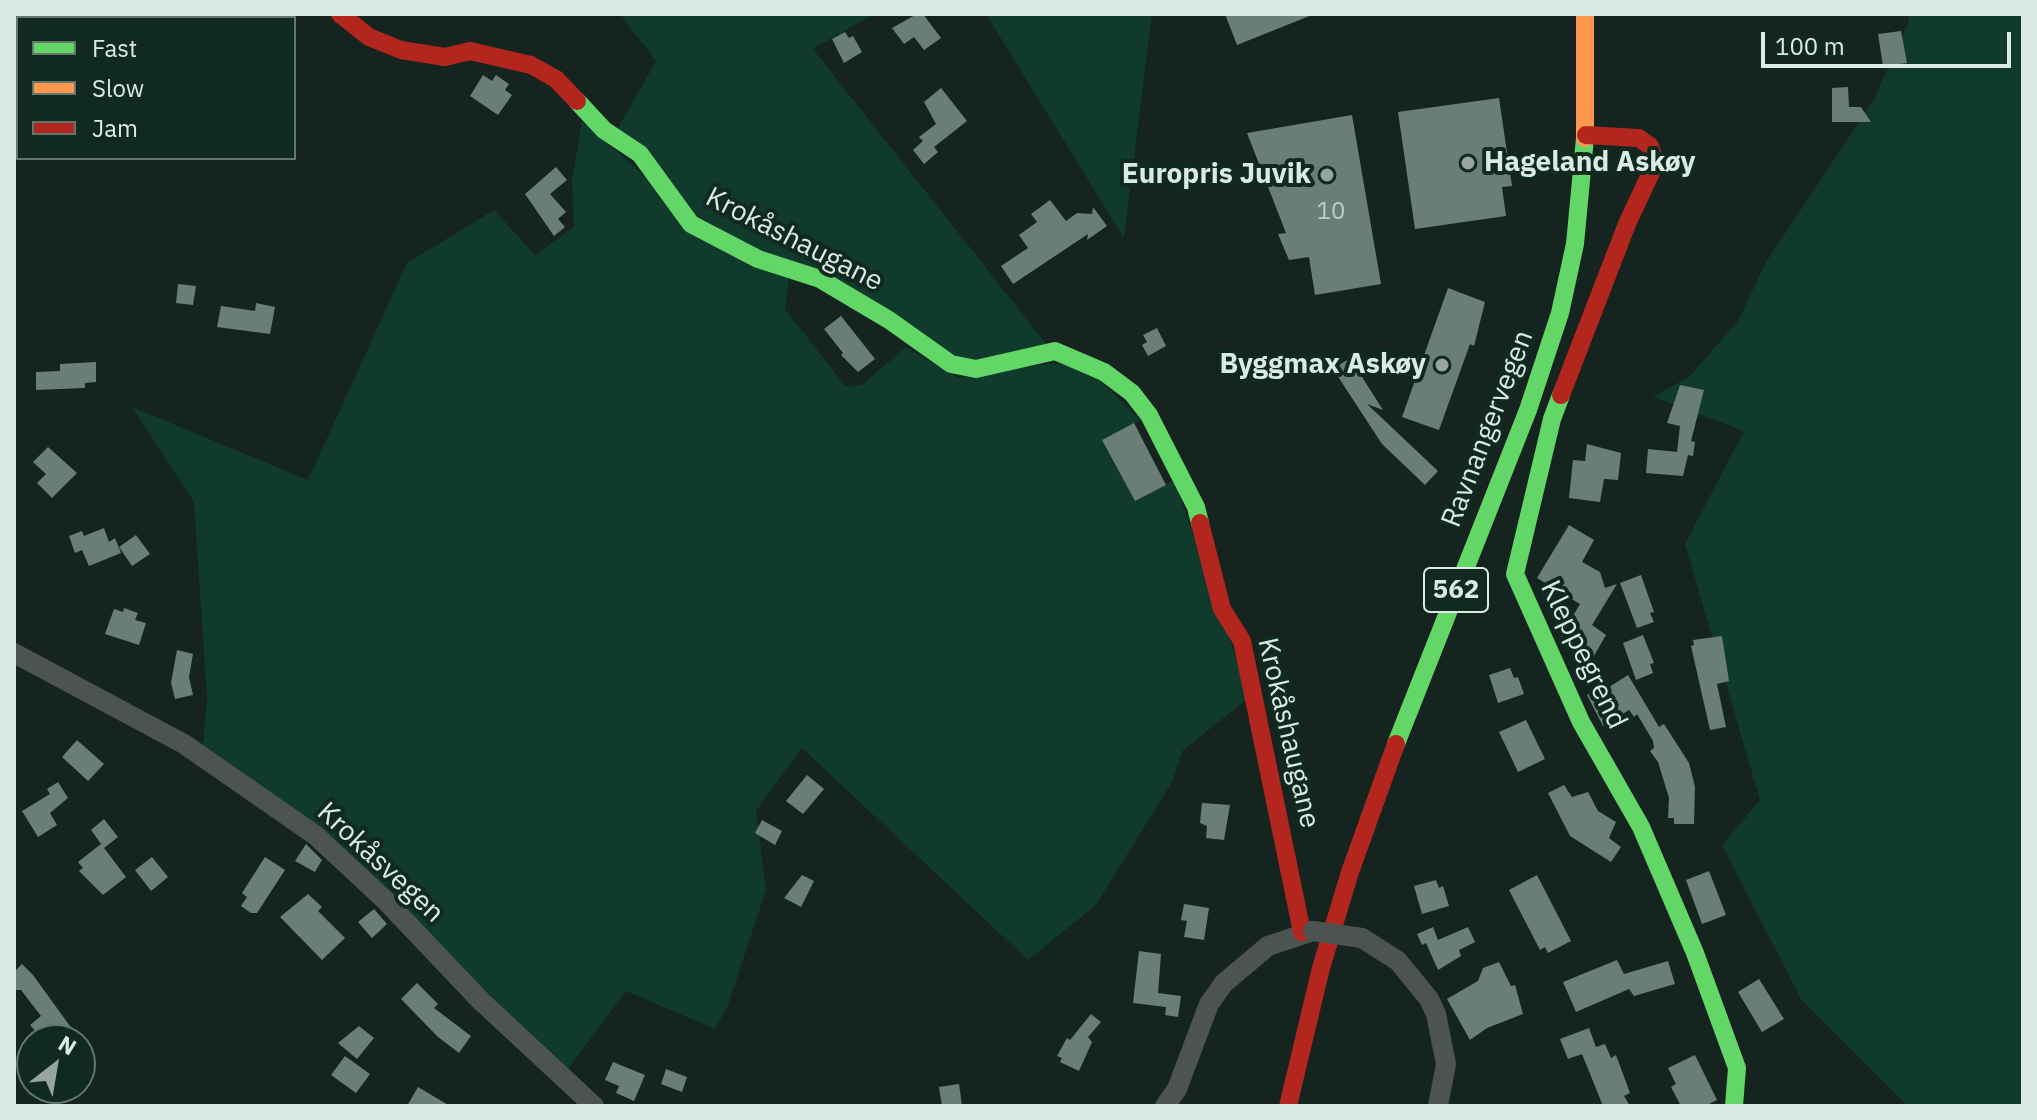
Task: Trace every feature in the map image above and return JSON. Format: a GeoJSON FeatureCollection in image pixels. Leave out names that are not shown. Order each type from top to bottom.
{"type":"FeatureCollection","features":[{"type":"Feature","properties":{"kind":"street","name":"Krokåshaugane"},"geometry":{"type":"LineString","coordinates":[[340,14],[369,37],[401,50],[424,56],[445,57],[470,51],[497,55],[531,65],[556,79],[604,130],[640,154],[691,224],[758,259],[820,279],[889,320],[951,364],[966,368],[991,367],[1055,351],[1104,372],[1132,393],[1149,415],[1196,507],[1222,609],[1242,641],[1308,932]]}},
{"type":"Feature","properties":{"kind":"street","name":"Ravnangervegen"},"geometry":{"type":"LineString","coordinates":[[1288,1106],[1333,924],[1415,694],[1528,410],[1554,335],[1575,244],[1586,135],[1585,14]]}},
{"type":"Feature","properties":{"kind":"street","name":"Kleppegrend"},"geometry":{"type":"LineString","coordinates":[[1586,135],[1639,138],[1650,146],[1655,164],[1627,224],[1552,419],[1515,574],[1581,722],[1641,827],[1695,953],[1737,1068],[1734,1106]]}},
{"type":"Feature","properties":{"kind":"street","name":"Krokåsvegen"},"geometry":{"type":"LineString","coordinates":[[14,653],[184,744],[315,835],[386,901],[481,1001],[594,1106]]}},
{"type":"Feature","properties":{"kind":"street","name":"Ravnangervegen"},"geometry":{"type":"LineString","coordinates":[[1307,1106],[1330,1011],[1362,847]]}},
{"type":"Feature","properties":{"kind":"street"},"geometry":{"type":"LineString","coordinates":[[1165,1106],[1182,1077],[1209,1004],[1224,983],[1268,946],[1308,932],[1362,938],[1398,961],[1429,999],[1436,1014],[1446,1064],[1438,1106]]}},
{"type":"Feature","properties":{"kind":"green space"},"geometry":{"type":"Polygon","coordinates":[[[620,14],[874,14],[813,49],[1047,345],[966,365],[770,260],[694,213],[616,132],[656,61],[620,14]]]}},
{"type":"Feature","properties":{"kind":"green space"},"geometry":{"type":"Polygon","coordinates":[[[986,14],[1152,14],[1124,238],[986,14]]]}},
{"type":"Feature","properties":{"kind":"green space"},"geometry":{"type":"Polygon","coordinates":[[[1907,14],[2023,14],[2023,1106],[1908,1106],[1801,999],[1722,845],[1760,800],[1685,544],[1744,431],[1653,397],[1689,377],[1738,321],[1766,262],[1873,101],[1909,22],[1907,14]]]}},
{"type":"Feature","properties":{"kind":"green space"},"geometry":{"type":"Polygon","coordinates":[[[582,121],[662,191],[789,279],[785,309],[846,387],[862,385],[906,347],[958,378],[1052,363],[1086,367],[1141,420],[1103,441],[1135,501],[1174,480],[1250,697],[1183,750],[1172,782],[1096,905],[1028,960],[802,748],[756,811],[766,890],[728,1005],[715,1029],[626,991],[566,1072],[310,827],[238,769],[203,746],[207,698],[194,502],[132,407],[308,480],[407,263],[494,210],[535,255],[574,227],[572,181],[582,121]]]}},
{"type":"Feature","properties":{"kind":"building"},"geometry":{"type":"Polygon","coordinates":[[[917,14],[923,14],[941,38],[924,50],[914,37],[904,44],[892,28],[917,14]]]}},
{"type":"Feature","properties":{"kind":"building"},"geometry":{"type":"Polygon","coordinates":[[[1225,14],[1312,14],[1312,15],[1237,45],[1225,14]]]}},
{"type":"Feature","properties":{"kind":"building"},"geometry":{"type":"Polygon","coordinates":[[[1901,31],[1907,63],[1883,66],[1878,34],[1901,31]]]}},
{"type":"Feature","properties":{"kind":"building"},"geometry":{"type":"Polygon","coordinates":[[[845,32],[849,38],[853,36],[862,52],[844,63],[832,39],[845,32]]]}},
{"type":"Feature","properties":{"kind":"building"},"geometry":{"type":"Polygon","coordinates":[[[483,75],[492,81],[496,75],[509,84],[505,90],[512,95],[498,115],[470,96],[483,75]]]}},
{"type":"Feature","properties":{"kind":"building"},"geometry":{"type":"Polygon","coordinates":[[[1848,87],[1849,107],[1861,107],[1871,122],[1832,122],[1832,88],[1848,87]]]}},
{"type":"Feature","properties":{"kind":"building"},"geometry":{"type":"Polygon","coordinates":[[[941,88],[967,121],[934,147],[938,152],[924,164],[913,150],[923,141],[919,137],[936,124],[924,102],[941,88]]]}},
{"type":"Feature","properties":{"kind":"building"},"geometry":{"type":"Polygon","coordinates":[[[1499,98],[1512,186],[1502,187],[1506,216],[1415,229],[1398,112],[1499,98]]]}},
{"type":"Feature","properties":{"kind":"building"},"geometry":{"type":"Polygon","coordinates":[[[1352,115],[1381,284],[1315,295],[1309,257],[1289,260],[1278,234],[1286,233],[1247,133],[1352,115]]]}},
{"type":"Feature","properties":{"kind":"building"},"geometry":{"type":"Polygon","coordinates":[[[556,167],[567,180],[550,194],[566,212],[558,219],[565,227],[554,236],[525,194],[556,167]]]}},
{"type":"Feature","properties":{"kind":"building"},"geometry":{"type":"Polygon","coordinates":[[[1050,200],[1066,221],[1077,213],[1092,214],[1093,207],[1107,226],[1087,240],[1088,234],[1013,284],[1001,266],[1028,248],[1019,235],[1037,222],[1031,214],[1050,200]]]}},
{"type":"Feature","properties":{"kind":"building"},"geometry":{"type":"Polygon","coordinates":[[[178,284],[196,286],[193,305],[176,303],[178,284]]]}},
{"type":"Feature","properties":{"kind":"building"},"geometry":{"type":"Polygon","coordinates":[[[1448,288],[1485,302],[1474,346],[1470,344],[1439,430],[1402,417],[1448,288]]]}},
{"type":"Feature","properties":{"kind":"building"},"geometry":{"type":"Polygon","coordinates":[[[256,303],[275,307],[270,334],[217,327],[221,306],[255,311],[256,303]]]}},
{"type":"Feature","properties":{"kind":"building"},"geometry":{"type":"Polygon","coordinates":[[[841,316],[875,359],[858,372],[841,355],[843,353],[824,329],[841,316]]]}},
{"type":"Feature","properties":{"kind":"building"},"geometry":{"type":"Polygon","coordinates":[[[1157,328],[1166,346],[1148,356],[1142,345],[1147,342],[1143,335],[1157,328]]]}},
{"type":"Feature","properties":{"kind":"building"},"geometry":{"type":"Polygon","coordinates":[[[1350,358],[1383,410],[1367,404],[1438,471],[1425,485],[1382,444],[1333,369],[1350,358]]]}},
{"type":"Feature","properties":{"kind":"building"},"geometry":{"type":"Polygon","coordinates":[[[96,362],[96,382],[85,383],[85,388],[36,390],[36,372],[60,371],[60,364],[96,362]]]}},
{"type":"Feature","properties":{"kind":"building"},"geometry":{"type":"Polygon","coordinates":[[[1680,385],[1704,390],[1691,441],[1695,442],[1693,456],[1688,455],[1683,476],[1646,473],[1648,449],[1677,452],[1680,426],[1667,423],[1680,385]]]}},
{"type":"Feature","properties":{"kind":"building"},"geometry":{"type":"Polygon","coordinates":[[[1134,423],[1166,485],[1135,501],[1102,440],[1134,423]]]}},
{"type":"Feature","properties":{"kind":"building"},"geometry":{"type":"Polygon","coordinates":[[[1587,444],[1621,453],[1618,480],[1604,479],[1600,502],[1569,498],[1573,460],[1585,461],[1587,444]]]}},
{"type":"Feature","properties":{"kind":"building"},"geometry":{"type":"Polygon","coordinates":[[[48,447],[77,473],[52,498],[37,483],[46,474],[33,462],[48,447]]]}},
{"type":"Feature","properties":{"kind":"building"},"geometry":{"type":"Polygon","coordinates":[[[1569,525],[1594,540],[1582,562],[1600,572],[1605,588],[1617,584],[1592,625],[1606,635],[1591,661],[1566,646],[1561,636],[1580,604],[1537,578],[1569,525]]]}},
{"type":"Feature","properties":{"kind":"building"},"geometry":{"type":"Polygon","coordinates":[[[104,528],[109,542],[115,538],[121,553],[89,566],[82,550],[75,553],[69,536],[82,531],[84,536],[104,528]]]}},
{"type":"Feature","properties":{"kind":"building"},"geometry":{"type":"Polygon","coordinates":[[[136,535],[150,554],[132,566],[119,547],[136,535]]]}},
{"type":"Feature","properties":{"kind":"building"},"geometry":{"type":"Polygon","coordinates":[[[1641,575],[1654,612],[1650,613],[1654,622],[1637,628],[1620,583],[1641,575]]]}},
{"type":"Feature","properties":{"kind":"building"},"geometry":{"type":"Polygon","coordinates":[[[124,608],[138,613],[135,620],[146,623],[139,645],[105,634],[114,609],[123,612],[124,608]]]}},
{"type":"Feature","properties":{"kind":"building"},"geometry":{"type":"Polygon","coordinates":[[[1643,635],[1654,663],[1650,664],[1653,673],[1636,680],[1623,643],[1643,635]]]}},
{"type":"Feature","properties":{"kind":"building"},"geometry":{"type":"Polygon","coordinates":[[[1722,636],[1729,681],[1717,684],[1726,727],[1710,730],[1691,646],[1694,645],[1693,640],[1722,636]]]}},
{"type":"Feature","properties":{"kind":"building"},"geometry":{"type":"Polygon","coordinates":[[[177,650],[193,654],[189,677],[193,695],[175,699],[171,683],[177,650]]]}},
{"type":"Feature","properties":{"kind":"building"},"geometry":{"type":"Polygon","coordinates":[[[1510,668],[1514,678],[1518,677],[1524,694],[1498,703],[1489,675],[1510,668]]]}},
{"type":"Feature","properties":{"kind":"building"},"geometry":{"type":"Polygon","coordinates":[[[1628,675],[1659,727],[1664,724],[1689,763],[1695,787],[1694,824],[1674,824],[1674,818],[1668,818],[1669,798],[1658,762],[1650,751],[1654,748],[1653,741],[1637,714],[1634,717],[1629,710],[1603,726],[1587,695],[1600,686],[1603,691],[1628,675]]]}},
{"type":"Feature","properties":{"kind":"building"},"geometry":{"type":"Polygon","coordinates":[[[1526,720],[1545,759],[1518,772],[1499,732],[1526,720]]]}},
{"type":"Feature","properties":{"kind":"building"},"geometry":{"type":"Polygon","coordinates":[[[77,740],[104,764],[88,781],[62,757],[77,740]]]}},
{"type":"Feature","properties":{"kind":"building"},"geometry":{"type":"Polygon","coordinates":[[[807,775],[824,789],[803,814],[786,801],[807,775]]]}},
{"type":"Feature","properties":{"kind":"building"},"geometry":{"type":"Polygon","coordinates":[[[58,782],[68,798],[50,813],[57,825],[38,837],[22,811],[50,794],[47,789],[58,782]]]}},
{"type":"Feature","properties":{"kind":"building"},"geometry":{"type":"Polygon","coordinates":[[[1564,785],[1572,797],[1588,792],[1598,811],[1616,822],[1609,838],[1621,847],[1611,862],[1570,836],[1548,793],[1564,785]]]}},
{"type":"Feature","properties":{"kind":"building"},"geometry":{"type":"Polygon","coordinates":[[[1202,803],[1230,805],[1224,840],[1206,838],[1207,826],[1200,823],[1202,803]]]}},
{"type":"Feature","properties":{"kind":"building"},"geometry":{"type":"Polygon","coordinates":[[[104,819],[118,837],[104,848],[91,830],[104,819]]]}},
{"type":"Feature","properties":{"kind":"building"},"geometry":{"type":"Polygon","coordinates":[[[762,820],[782,831],[775,845],[755,833],[762,820]]]}},
{"type":"Feature","properties":{"kind":"building"},"geometry":{"type":"Polygon","coordinates":[[[101,844],[126,877],[103,895],[79,871],[83,868],[78,862],[101,844]]]}},
{"type":"Feature","properties":{"kind":"building"},"geometry":{"type":"Polygon","coordinates":[[[306,844],[322,860],[315,872],[295,861],[306,844]]]}},
{"type":"Feature","properties":{"kind":"building"},"geometry":{"type":"Polygon","coordinates":[[[152,857],[168,877],[151,891],[135,870],[152,857]]]}},
{"type":"Feature","properties":{"kind":"building"},"geometry":{"type":"Polygon","coordinates":[[[265,857],[285,870],[257,913],[251,913],[241,906],[247,897],[242,893],[265,857]]]}},
{"type":"Feature","properties":{"kind":"building"},"geometry":{"type":"Polygon","coordinates":[[[1709,871],[1726,915],[1702,924],[1686,880],[1709,871]]]}},
{"type":"Feature","properties":{"kind":"building"},"geometry":{"type":"Polygon","coordinates":[[[802,875],[814,881],[801,907],[784,898],[802,875]]]}},
{"type":"Feature","properties":{"kind":"building"},"geometry":{"type":"Polygon","coordinates":[[[1537,875],[1571,941],[1548,953],[1545,947],[1540,950],[1509,890],[1537,875]]]}},
{"type":"Feature","properties":{"kind":"building"},"geometry":{"type":"Polygon","coordinates":[[[1436,880],[1439,888],[1443,886],[1449,906],[1422,914],[1414,886],[1436,880]]]}},
{"type":"Feature","properties":{"kind":"building"},"geometry":{"type":"Polygon","coordinates":[[[308,894],[322,907],[318,911],[345,938],[322,960],[280,917],[308,894]]]}},
{"type":"Feature","properties":{"kind":"building"},"geometry":{"type":"Polygon","coordinates":[[[1184,904],[1209,908],[1204,940],[1184,937],[1187,921],[1181,920],[1184,904]]]}},
{"type":"Feature","properties":{"kind":"building"},"geometry":{"type":"Polygon","coordinates":[[[374,909],[387,924],[372,938],[358,922],[374,909]]]}},
{"type":"Feature","properties":{"kind":"building"},"geometry":{"type":"Polygon","coordinates":[[[1433,927],[1438,940],[1468,927],[1475,942],[1459,950],[1461,956],[1438,970],[1426,943],[1422,945],[1417,934],[1433,927]]]}},
{"type":"Feature","properties":{"kind":"building"},"geometry":{"type":"Polygon","coordinates":[[[1139,951],[1161,954],[1158,993],[1181,996],[1178,1017],[1165,1015],[1166,1007],[1133,1003],[1139,951]]]}},
{"type":"Feature","properties":{"kind":"building"},"geometry":{"type":"Polygon","coordinates":[[[1617,960],[1624,974],[1668,961],[1675,984],[1634,996],[1629,989],[1576,1012],[1563,982],[1617,960]]]}},
{"type":"Feature","properties":{"kind":"building"},"geometry":{"type":"Polygon","coordinates":[[[1499,962],[1511,986],[1515,985],[1523,1014],[1487,1028],[1470,1040],[1447,999],[1478,981],[1483,968],[1499,962]]]}},
{"type":"Feature","properties":{"kind":"building"},"geometry":{"type":"Polygon","coordinates":[[[22,964],[68,1024],[31,1024],[41,1016],[21,990],[14,990],[14,972],[22,964]]]}},
{"type":"Feature","properties":{"kind":"building"},"geometry":{"type":"Polygon","coordinates":[[[1759,979],[1784,1019],[1762,1032],[1738,992],[1759,979]]]}},
{"type":"Feature","properties":{"kind":"building"},"geometry":{"type":"Polygon","coordinates":[[[417,983],[438,1004],[434,1008],[471,1036],[459,1053],[438,1037],[401,999],[417,983]]]}},
{"type":"Feature","properties":{"kind":"building"},"geometry":{"type":"Polygon","coordinates":[[[1091,1014],[1101,1022],[1088,1037],[1092,1042],[1079,1071],[1060,1062],[1062,1058],[1057,1056],[1067,1038],[1070,1040],[1091,1014]]]}},
{"type":"Feature","properties":{"kind":"building"},"geometry":{"type":"Polygon","coordinates":[[[359,1026],[374,1038],[357,1059],[338,1043],[359,1026]]]}},
{"type":"Feature","properties":{"kind":"building"},"geometry":{"type":"Polygon","coordinates":[[[1589,1028],[1596,1047],[1605,1044],[1611,1058],[1616,1055],[1630,1093],[1624,1096],[1630,1106],[1603,1106],[1582,1054],[1568,1059],[1560,1039],[1589,1028]]]}},
{"type":"Feature","properties":{"kind":"building"},"geometry":{"type":"Polygon","coordinates":[[[1695,1055],[1717,1100],[1705,1106],[1681,1106],[1671,1087],[1676,1084],[1668,1068],[1695,1055]]]}},
{"type":"Feature","properties":{"kind":"building"},"geometry":{"type":"Polygon","coordinates":[[[345,1056],[370,1074],[356,1093],[331,1075],[345,1056]]]}},
{"type":"Feature","properties":{"kind":"building"},"geometry":{"type":"Polygon","coordinates":[[[613,1062],[645,1075],[634,1101],[616,1093],[619,1086],[605,1080],[613,1062]]]}},
{"type":"Feature","properties":{"kind":"building"},"geometry":{"type":"Polygon","coordinates":[[[666,1069],[687,1077],[682,1092],[661,1084],[666,1069]]]}},
{"type":"Feature","properties":{"kind":"building"},"geometry":{"type":"Polygon","coordinates":[[[959,1084],[962,1106],[942,1106],[939,1087],[959,1084]]]}},
{"type":"Feature","properties":{"kind":"building"},"geometry":{"type":"Polygon","coordinates":[[[418,1087],[450,1106],[407,1106],[418,1087]]]}},
{"type":"Feature","properties":{"kind":"traffic: fast"},"geometry":{"type":"LineString","coordinates":[[577,101],[604,130],[640,154],[691,224],[758,259],[820,279],[889,320],[951,364],[976,369],[1055,351],[1104,372],[1132,393],[1149,415],[1196,507],[1200,523]]}},
{"type":"Feature","properties":{"kind":"traffic: fast"},"geometry":{"type":"LineString","coordinates":[[1396,744],[1528,410],[1560,313],[1575,244],[1585,138]]}},
{"type":"Feature","properties":{"kind":"traffic: fast"},"geometry":{"type":"LineString","coordinates":[[1561,395],[1552,419],[1515,574],[1581,722],[1641,827],[1695,953],[1737,1068],[1734,1106]]}},
{"type":"Feature","properties":{"kind":"traffic: slow"},"geometry":{"type":"LineString","coordinates":[[1585,14],[1585,138]]}},
{"type":"Feature","properties":{"kind":"traffic: jam"},"geometry":{"type":"LineString","coordinates":[[340,14],[369,37],[401,50],[445,57],[470,51],[531,65],[556,79],[577,101]]}},
{"type":"Feature","properties":{"kind":"traffic: jam"},"geometry":{"type":"LineString","coordinates":[[1561,395],[1627,224],[1655,164],[1650,146],[1639,138],[1586,135]]}},
{"type":"Feature","properties":{"kind":"traffic: jam"},"geometry":{"type":"LineString","coordinates":[[1200,523],[1222,609],[1242,641],[1302,932]]}},
{"type":"Feature","properties":{"kind":"traffic: jam"},"geometry":{"type":"LineString","coordinates":[[1288,1106],[1321,968],[1350,872],[1396,744]]}},
{"type":"Feature","properties":{"kind":"place","name":"Hageland Askøy"},"geometry":{"type":"Point","coordinates":[1468,163]}},
{"type":"Feature","properties":{"kind":"place","name":"Europris Juvik"},"geometry":{"type":"Point","coordinates":[1327,175]}},
{"type":"Feature","properties":{"kind":"place","name":"Byggmax Askøy"},"geometry":{"type":"Point","coordinates":[1442,365]}}]}
